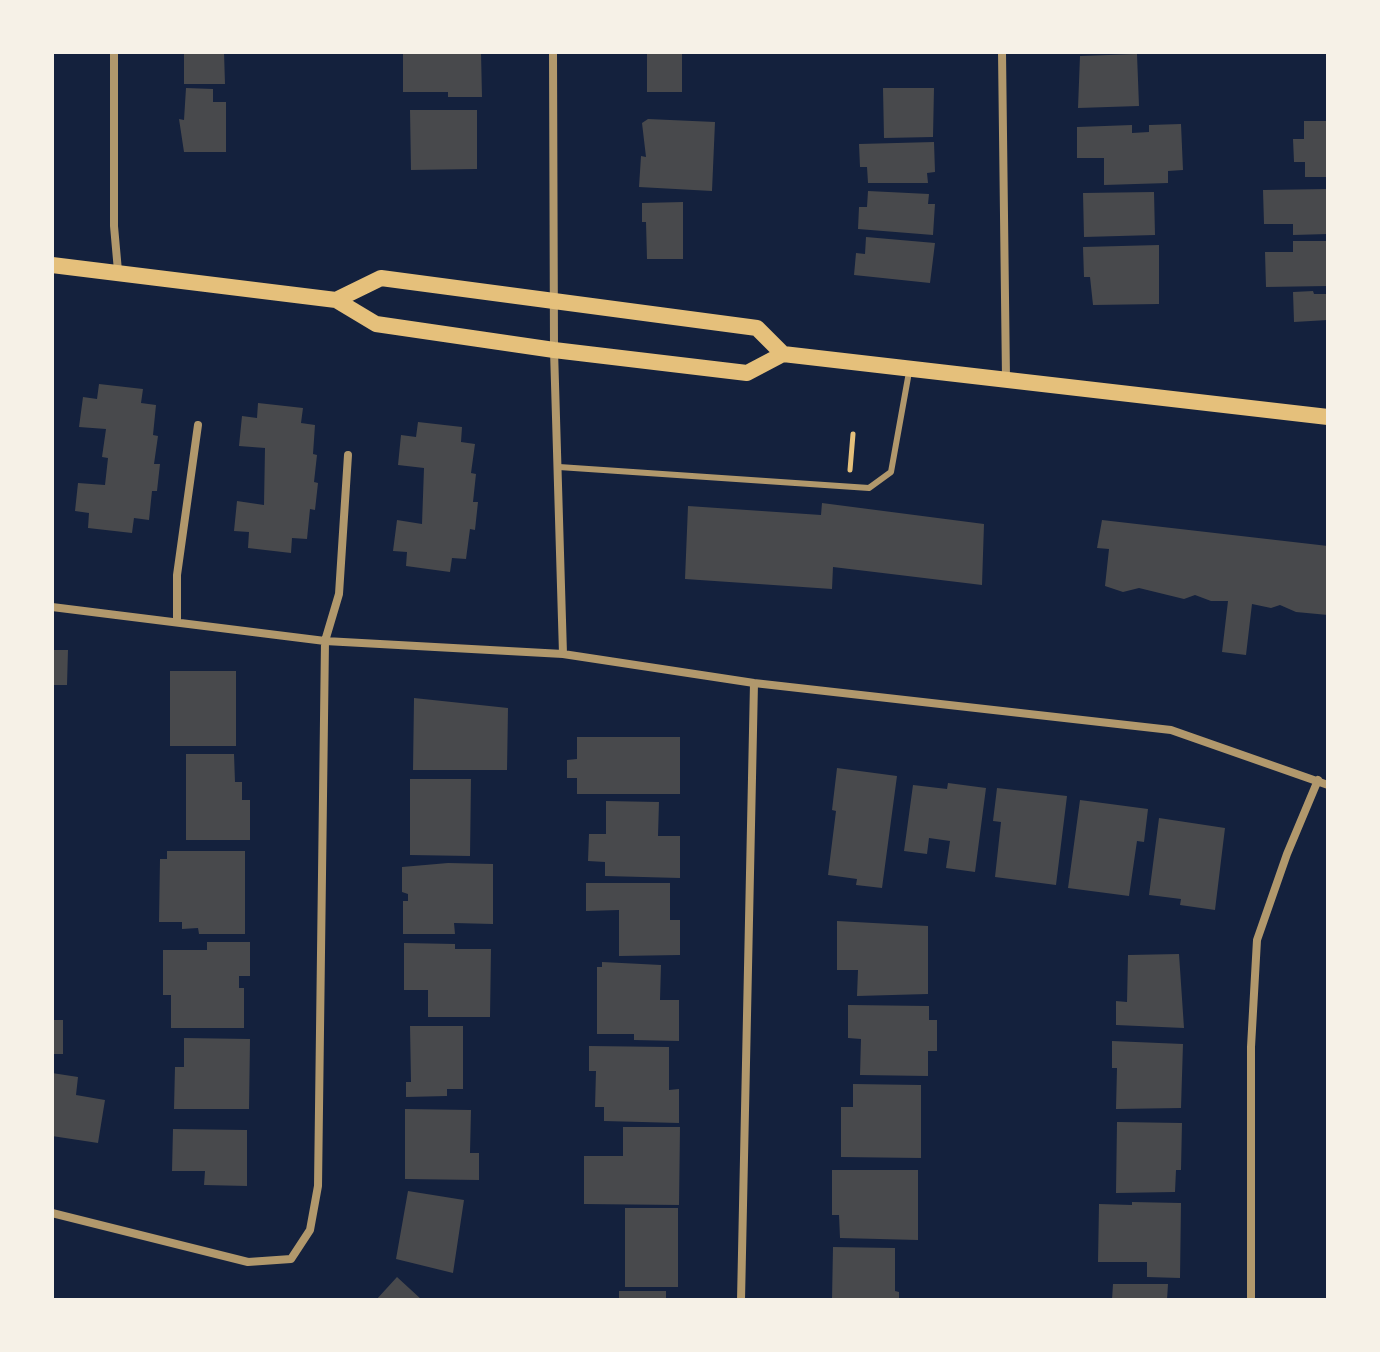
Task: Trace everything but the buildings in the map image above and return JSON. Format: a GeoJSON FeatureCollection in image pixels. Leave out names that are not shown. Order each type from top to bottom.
{"type":"FeatureCollection","features":[{"type":"Feature","properties":{"kind":"main road"},"geometry":{"type":"LineString","coordinates":[[52,265],[336,300],[376,324],[554,350],[747,373],[783,354],[1328,417]]}},
{"type":"Feature","properties":{"kind":"main road"},"geometry":{"type":"LineString","coordinates":[[336,300],[381,278],[757,328],[783,354]]}},
{"type":"Feature","properties":{"kind":"street"},"geometry":{"type":"LineString","coordinates":[[114,52],[114,226],[118,271]]}},
{"type":"Feature","properties":{"kind":"street"},"geometry":{"type":"LineString","coordinates":[[553,52],[554,350],[563,654]]}},
{"type":"Feature","properties":{"kind":"street"},"geometry":{"type":"LineString","coordinates":[[1002,52],[1006,379]]}},
{"type":"Feature","properties":{"kind":"street"},"geometry":{"type":"LineString","coordinates":[[177,621],[177,575],[198,425]]}},
{"type":"Feature","properties":{"kind":"street"},"geometry":{"type":"LineString","coordinates":[[52,1213],[248,1262],[291,1259],[310,1230],[318,1186],[325,641],[339,594],[348,455]]}},
{"type":"Feature","properties":{"kind":"street"},"geometry":{"type":"LineString","coordinates":[[52,607],[325,641],[563,654],[754,683],[1171,730],[1328,785]]}},
{"type":"Feature","properties":{"kind":"street"},"geometry":{"type":"LineString","coordinates":[[741,1300],[754,683]]}},
{"type":"Feature","properties":{"kind":"street"},"geometry":{"type":"LineString","coordinates":[[1251,1300],[1251,1047],[1257,940],[1287,854],[1318,780]]}},
{"type":"Feature","properties":{"kind":"lane"},"geometry":{"type":"LineString","coordinates":[[559,467],[869,488],[891,472],[909,368]]}}]}
